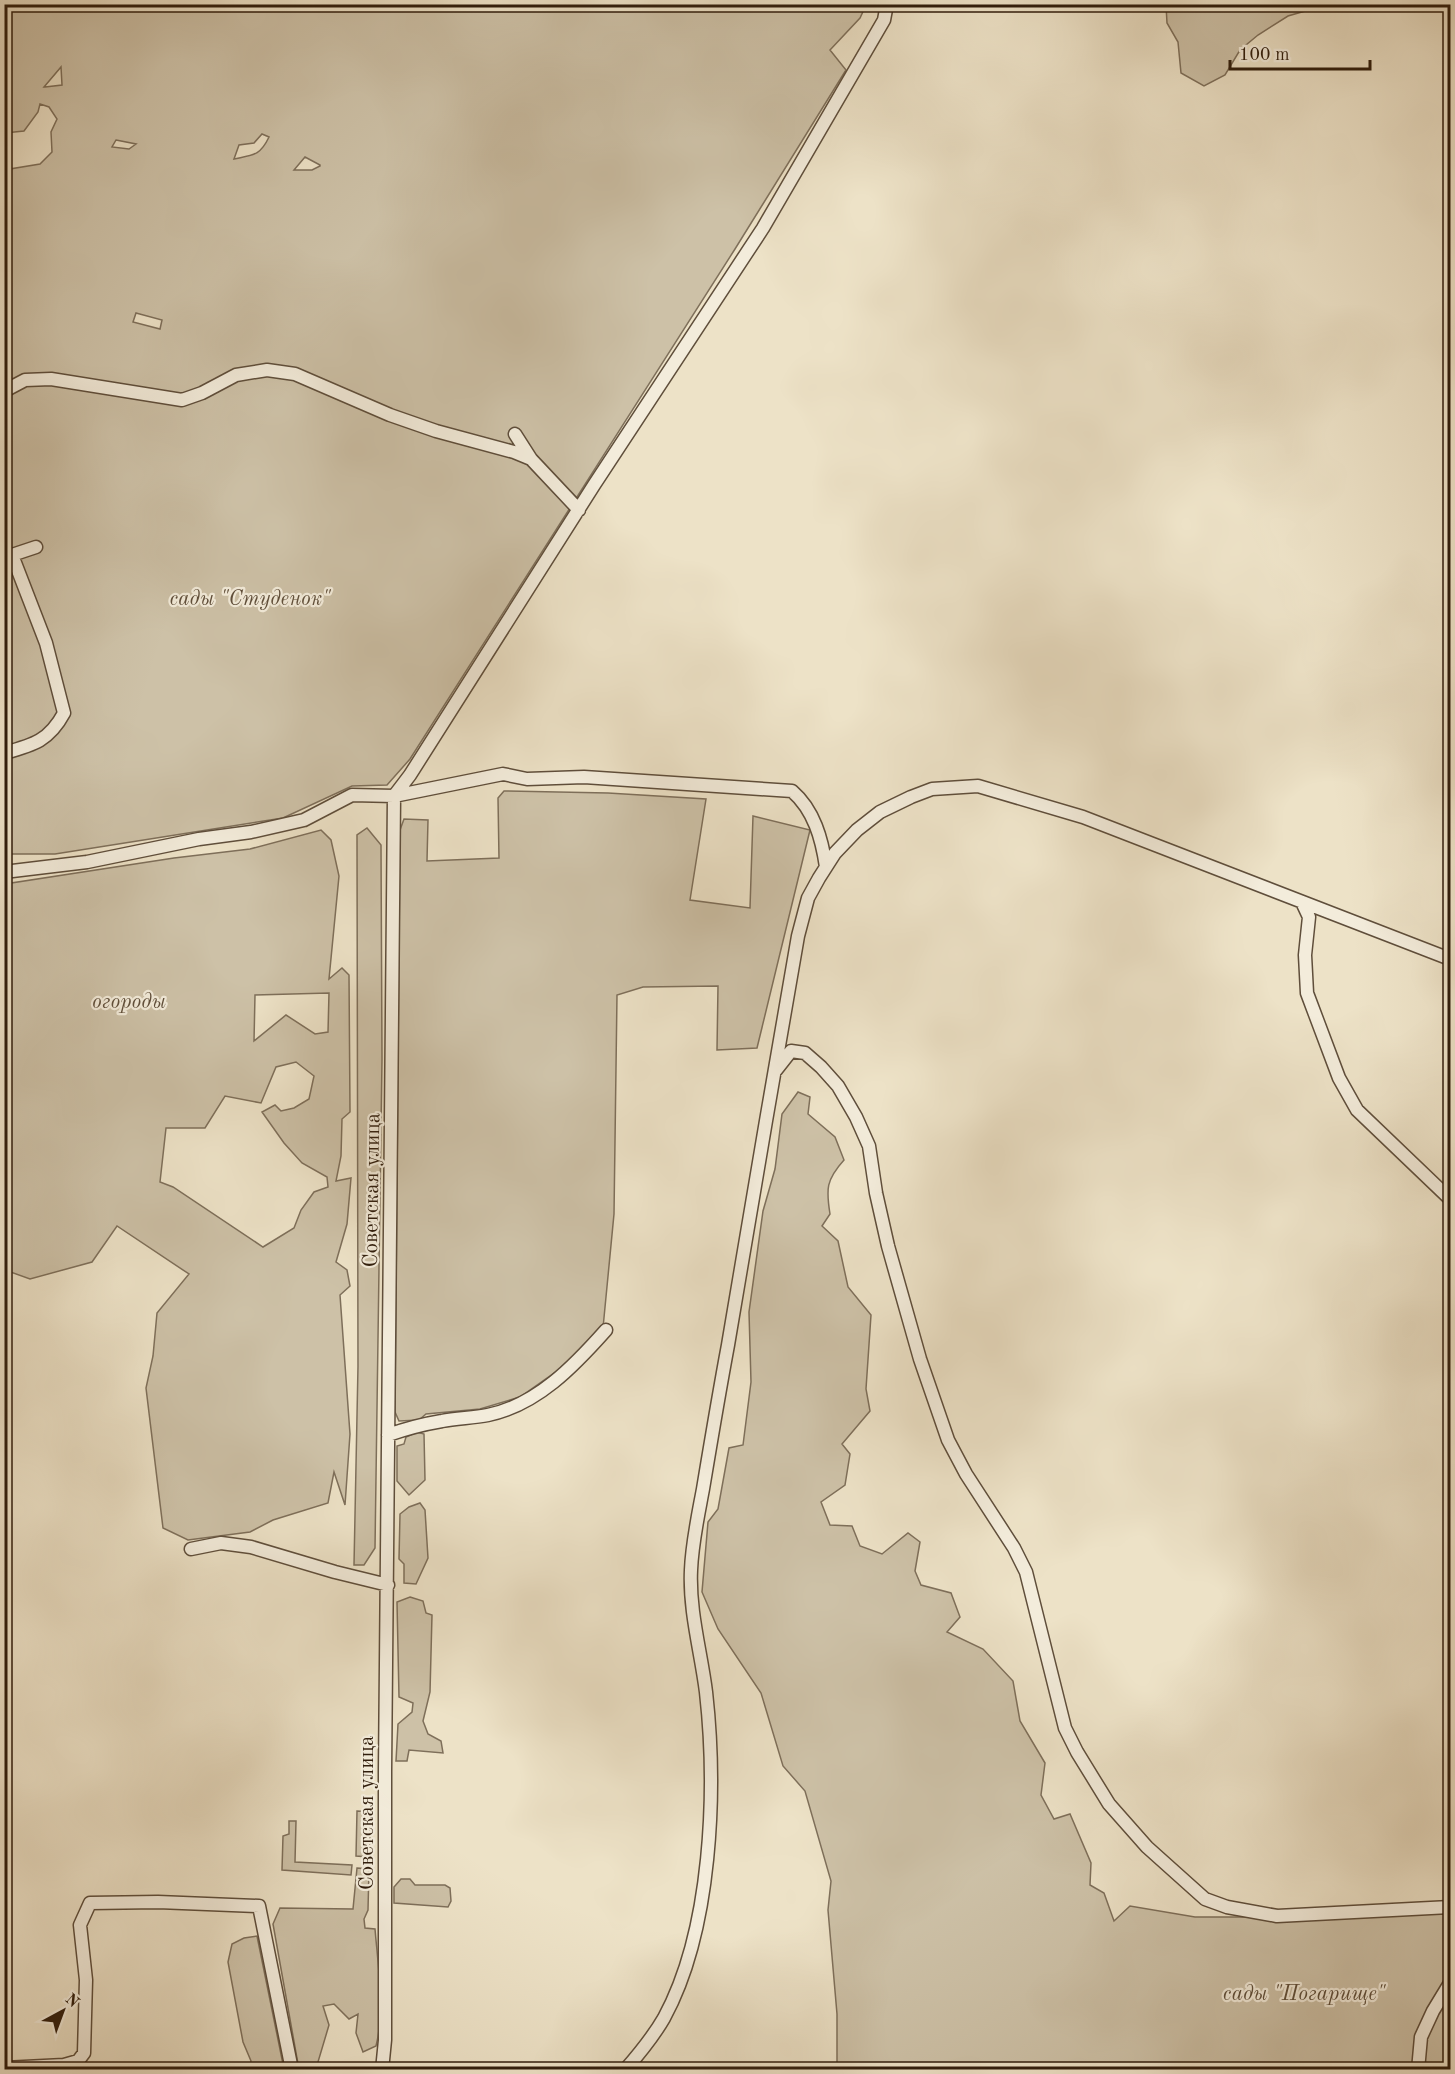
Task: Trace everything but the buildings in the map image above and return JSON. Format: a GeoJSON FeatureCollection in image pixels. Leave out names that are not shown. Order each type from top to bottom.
{"type":"FeatureCollection","features":[{"type":"Feature","properties":{"kind":"street"},"geometry":{"type":"LineString","coordinates":[[394,796],[410,775],[763,228],[884,20],[887,4]]}},
{"type":"Feature","properties":{"kind":"street"},"geometry":{"type":"LineString","coordinates":[[8,389],[26,380],[51,379],[182,400],[202,393],[236,375],[267,370],[296,374],[390,415],[531,459]]}},
{"type":"Feature","properties":{"kind":"street"},"geometry":{"type":"LineString","coordinates":[[515,434],[531,459],[579,510]]}},
{"type":"Feature","properties":{"kind":"street"},"geometry":{"type":"LineString","coordinates":[[4,753],[24,748],[43,739],[56,727],[64,712],[46,644],[12,555],[36,547]]}},
{"type":"Feature","properties":{"kind":"street"},"geometry":{"type":"LineString","coordinates":[[5,869],[87,862],[200,839],[251,832],[304,820],[352,795],[394,796],[502,774],[527,779],[584,777],[792,791],[803,800],[813,820],[823,843],[826,867]]}},
{"type":"Feature","properties":{"kind":"street"},"geometry":{"type":"LineString","coordinates":[[625,2070],[646,2046],[663,2019],[677,1990],[698,1919],[710,1813],[711,1749],[705,1690],[692,1608],[691,1571],[798,936],[808,898],[835,853],[857,830],[880,812],[911,797],[932,789],[978,786],[1083,817],[1450,959]]}},
{"type":"Feature","properties":{"kind":"street","name":"Советская улица"},"geometry":{"type":"LineString","coordinates":[[382,2070],[385,2040],[385,1781],[394,796]]}},
{"type":"Feature","properties":{"kind":"street"},"geometry":{"type":"LineString","coordinates":[[1302,902],[1310,916],[1305,954],[1307,993],[1339,1078],[1358,1110],[1450,1199]]}},
{"type":"Feature","properties":{"kind":"street"},"geometry":{"type":"LineString","coordinates":[[774,1073],[791,1051],[805,1053],[838,1086],[856,1117],[869,1146],[876,1193],[888,1246],[897,1271],[920,1359],[944,1430],[966,1474],[1014,1548],[1026,1572],[1065,1728],[1109,1804],[1147,1847],[1178,1876],[1205,1899],[1227,1907],[1277,1916],[1450,1907]]}},
{"type":"Feature","properties":{"kind":"street"},"geometry":{"type":"LineString","coordinates":[[388,1436],[440,1421],[489,1415],[526,1401],[551,1385],[584,1355],[606,1330]]}},
{"type":"Feature","properties":{"kind":"street"},"geometry":{"type":"LineString","coordinates":[[191,1548],[221,1543],[251,1547],[388,1585]]}},
{"type":"Feature","properties":{"kind":"street"},"geometry":{"type":"LineString","coordinates":[[4,2068],[64,2065],[78,2061],[84,2053],[86,1980],[80,1925],[90,1903],[158,1902],[259,1906],[292,2070]]}},
{"type":"Feature","properties":{"kind":"street"},"geometry":{"type":"LineString","coordinates":[[1419,2070],[1421,2037],[1450,1983]]}},
{"type":"Feature","properties":{"kind":"green space"},"geometry":{"type":"Polygon","coordinates":[[[1166,4],[1326,5],[1288,16],[1258,35],[1240,50],[1225,75],[1204,86],[1181,73],[1178,42],[1167,23],[1166,4]]]}},
{"type":"Feature","properties":{"kind":"green space","name":"сады \"Студенок\""},"geometry":{"type":"Polygon","coordinates":[[[5,5],[866,5],[860,18],[830,50],[846,70],[735,249],[410,759],[387,785],[352,786],[283,818],[55,854],[5,854],[4,170],[40,164],[52,152],[51,132],[57,119],[49,107],[40,104],[38,112],[24,131],[5,133],[5,5]],[[61,67],[44,87],[62,85],[61,67]],[[262,134],[254,143],[239,145],[234,159],[255,154],[269,137],[262,134]],[[116,140],[112,147],[129,149],[136,144],[116,140]],[[305,157],[294,170],[312,170],[320,165],[305,157]],[[136,313],[133,322],[160,329],[162,320],[136,313]]]}},
{"type":"Feature","properties":{"kind":"green space"},"geometry":{"type":"Polygon","coordinates":[[[504,791],[608,793],[706,799],[690,900],[750,908],[753,816],[810,830],[757,1048],[717,1050],[718,986],[643,987],[617,995],[614,1214],[603,1328],[564,1366],[520,1397],[480,1409],[426,1414],[419,1420],[399,1421],[395,1412],[400,830],[404,819],[428,820],[427,861],[499,858],[498,798],[504,791]]]}},
{"type":"Feature","properties":{"kind":"green space"},"geometry":{"type":"Polygon","coordinates":[[[367,828],[381,845],[382,1059],[375,1548],[364,1565],[354,1565],[358,1366],[357,835],[367,828]]]}},
{"type":"Feature","properties":{"kind":"green space","name":"огороды"},"geometry":{"type":"Polygon","coordinates":[[[321,830],[331,840],[339,876],[329,979],[342,968],[349,975],[350,1112],[342,1119],[341,1156],[336,1181],[351,1178],[347,1224],[336,1262],[347,1270],[350,1286],[340,1295],[350,1434],[345,1505],[334,1472],[328,1503],[273,1520],[250,1532],[188,1540],[163,1528],[146,1388],[153,1356],[157,1313],[189,1274],[117,1226],[92,1262],[30,1279],[5,1270],[5,884],[174,858],[250,849],[321,830]],[[329,993],[255,995],[254,1041],[286,1015],[315,1034],[328,1032],[329,993]],[[296,1062],[276,1067],[261,1103],[225,1096],[205,1128],[166,1128],[160,1182],[173,1187],[263,1247],[294,1228],[301,1210],[314,1192],[328,1187],[327,1177],[302,1163],[284,1143],[262,1112],[275,1105],[281,1111],[294,1108],[309,1099],[314,1076],[296,1062]]]}},
{"type":"Feature","properties":{"kind":"green space","name":"сады \"Погарище\""},"geometry":{"type":"Polygon","coordinates":[[[798,1092],[810,1097],[808,1114],[835,1137],[844,1160],[834,1173],[829,1185],[830,1214],[822,1226],[838,1241],[848,1287],[871,1315],[866,1389],[870,1411],[842,1444],[850,1454],[845,1485],[821,1502],[830,1525],[852,1526],[860,1546],[882,1554],[908,1533],[920,1542],[915,1571],[921,1585],[951,1593],[960,1617],[947,1632],[983,1649],[1013,1681],[1020,1721],[1045,1763],[1041,1795],[1054,1819],[1070,1814],[1091,1863],[1090,1885],[1104,1893],[1114,1921],[1130,1906],[1195,1917],[1380,1917],[1450,1912],[1450,2069],[837,2069],[837,2014],[828,1910],[831,1881],[805,1791],[783,1766],[761,1693],[718,1629],[702,1592],[708,1522],[718,1509],[729,1448],[743,1445],[751,1382],[749,1312],[763,1211],[775,1169],[782,1114],[798,1092]]]}},
{"type":"Feature","properties":{"kind":"green space"},"geometry":{"type":"Polygon","coordinates":[[[417,1432],[424,1434],[425,1480],[409,1495],[397,1481],[397,1446],[404,1444],[406,1437],[417,1432]]]}},
{"type":"Feature","properties":{"kind":"green space"},"geometry":{"type":"Polygon","coordinates":[[[420,1503],[425,1510],[428,1558],[416,1584],[404,1583],[404,1564],[399,1559],[400,1514],[420,1503]]]}},
{"type":"Feature","properties":{"kind":"green space"},"geometry":{"type":"Polygon","coordinates":[[[410,1597],[423,1601],[426,1613],[432,1615],[430,1692],[423,1721],[428,1734],[441,1741],[443,1753],[409,1750],[407,1761],[396,1761],[398,1724],[412,1712],[413,1703],[399,1697],[397,1602],[410,1597]]]}},
{"type":"Feature","properties":{"kind":"green space"},"geometry":{"type":"Polygon","coordinates":[[[357,1811],[371,1812],[369,1857],[356,1856],[357,1811]]]}},
{"type":"Feature","properties":{"kind":"green space"},"geometry":{"type":"Polygon","coordinates":[[[289,1821],[296,1821],[295,1862],[352,1865],[351,1875],[282,1870],[283,1836],[289,1834],[289,1821]]]}},
{"type":"Feature","properties":{"kind":"green space"},"geometry":{"type":"Polygon","coordinates":[[[357,1868],[369,1869],[368,1910],[364,1919],[365,1928],[375,1929],[380,2003],[376,2046],[363,2052],[356,2033],[358,2014],[349,2019],[334,2004],[323,2006],[329,2025],[318,2062],[312,2069],[304,2069],[298,2064],[273,1924],[280,1908],[353,1909],[357,1868]]]}},
{"type":"Feature","properties":{"kind":"green space"},"geometry":{"type":"Polygon","coordinates":[[[401,1879],[410,1879],[415,1885],[445,1885],[450,1888],[451,1901],[448,1907],[394,1903],[394,1887],[401,1879]]]}},
{"type":"Feature","properties":{"kind":"green space"},"geometry":{"type":"Polygon","coordinates":[[[257,1936],[284,2069],[248,2069],[251,2061],[243,2042],[228,1962],[232,1944],[244,1938],[257,1936]]]}}]}
